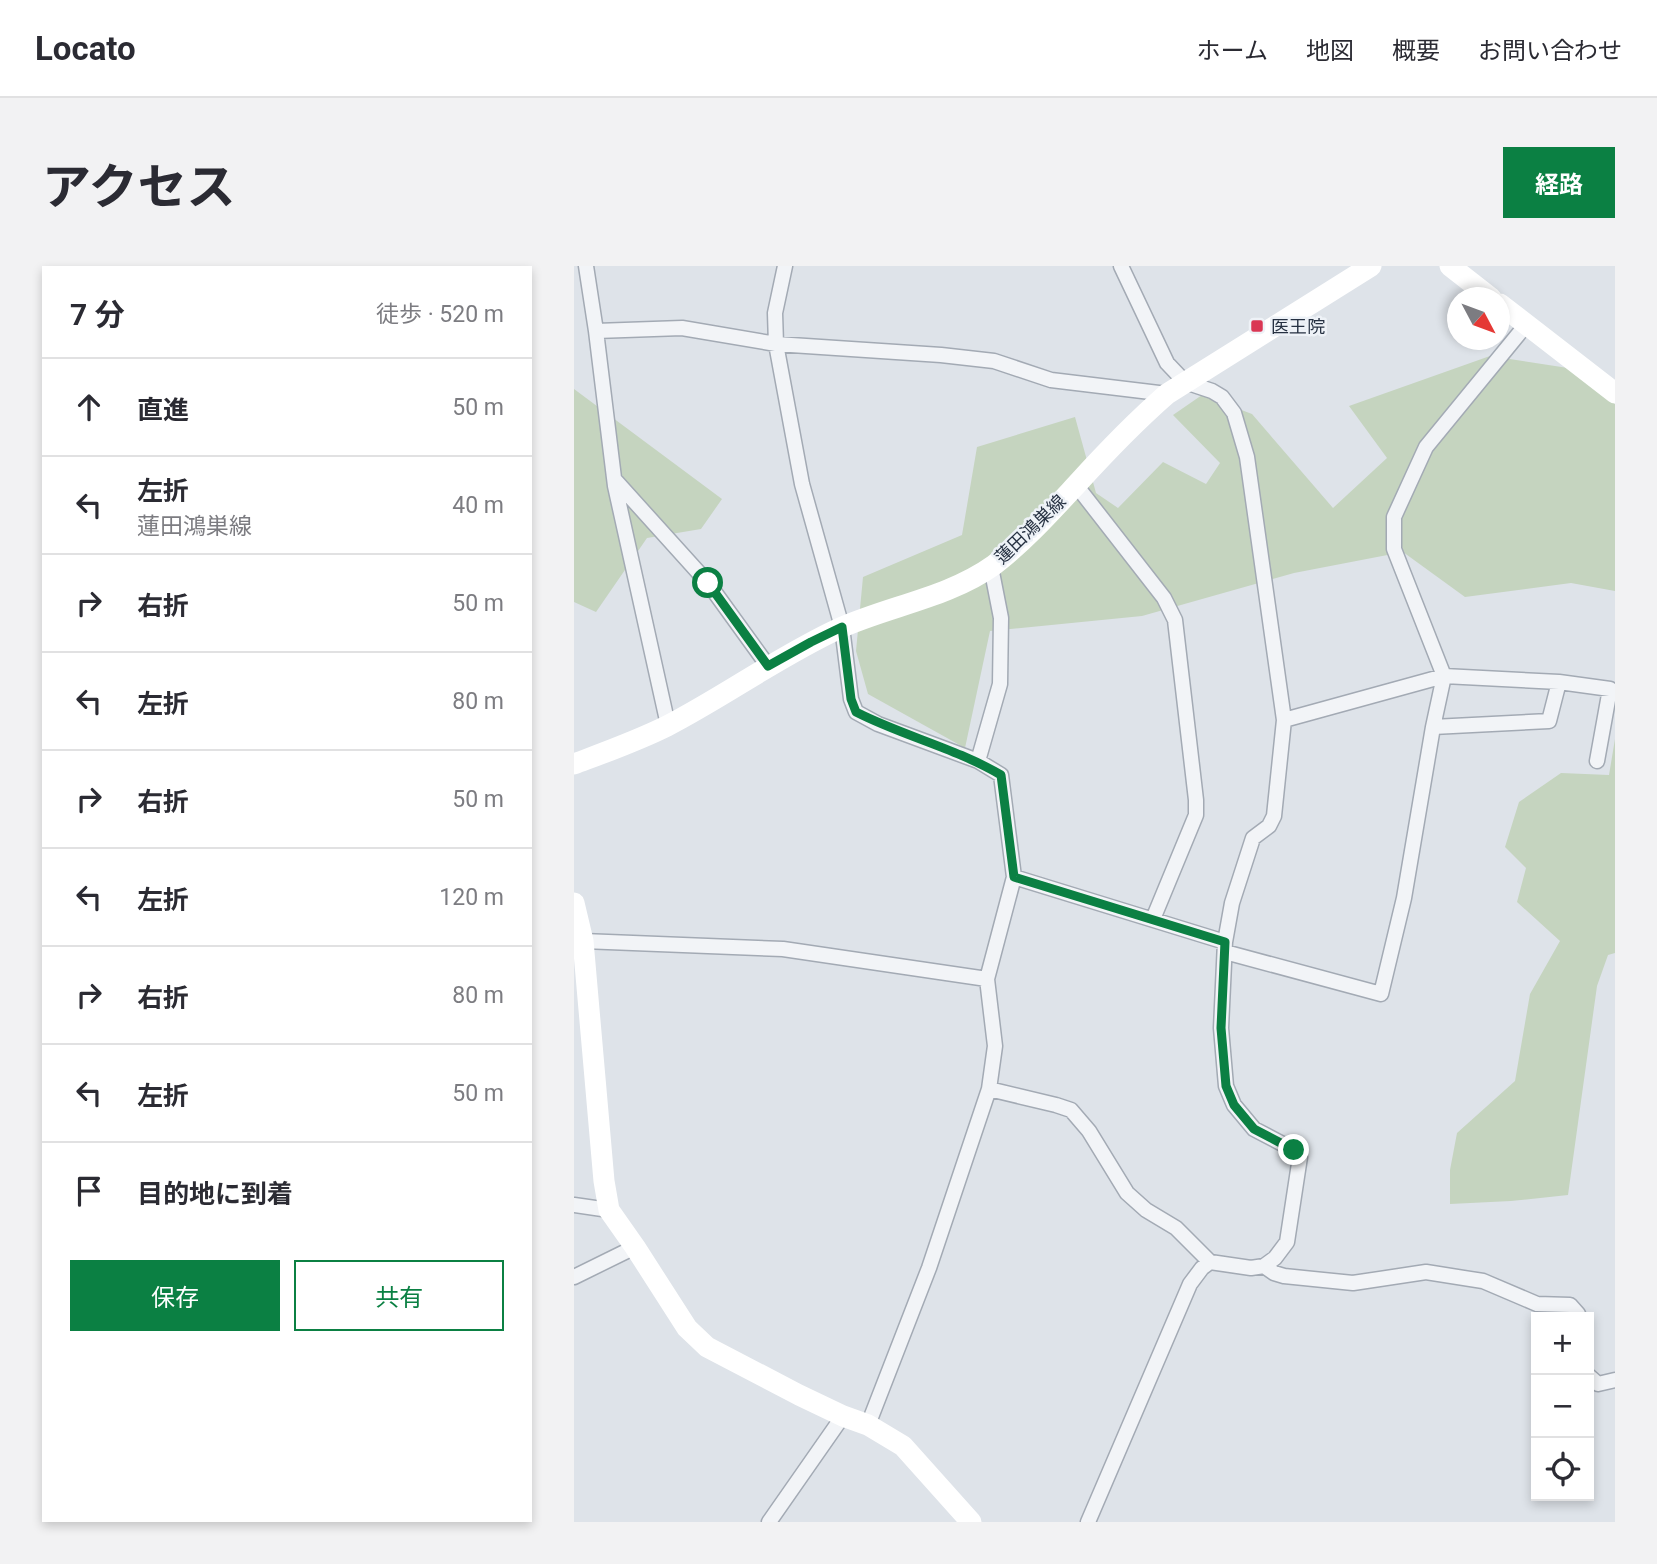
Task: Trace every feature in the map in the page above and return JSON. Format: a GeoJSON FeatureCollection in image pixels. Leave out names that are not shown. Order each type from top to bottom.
{"type":"FeatureCollection","features":[{"type":"Feature","properties":{"kind":"street"},"geometry":{"type":"LineString","coordinates":[[586,266],[614,479],[668,725]]}},
{"type":"Feature","properties":{"kind":"street"},"geometry":{"type":"LineString","coordinates":[[785,266],[775,313],[776,344],[802,484],[842,627],[851,699],[856,712],[878,724],[978,761],[1001,775],[1014,877],[987,979],[995,1046],[989,1089],[929,1268],[867,1425]]}},
{"type":"Feature","properties":{"kind":"street"},"geometry":{"type":"LineString","coordinates":[[989,1089],[1071,1110],[1089,1131],[1127,1193],[1146,1210],[1176,1228],[1210,1262],[1251,1268],[1264,1266],[1275,1258],[1287,1242],[1300,1157],[1294,1150],[1254,1129],[1234,1105],[1226,1086],[1221,1028],[1225,947],[1232,903],[1253,838],[1269,825],[1273,816],[1284,720],[1247,457],[1234,414],[1222,397],[1185,382],[1167,363],[1121,266]]}},
{"type":"Feature","properties":{"kind":"street","name":"蓮田鴻巣線"},"geometry":{"type":"LineString","coordinates":[[574,764],[668,725],[768,666],[842,627],[933,595],[991,567],[1035,529],[1138,419],[1167,394],[1371,266]]}},
{"type":"Feature","properties":{"kind":"street"},"geometry":{"type":"LineString","coordinates":[[1450,266],[1477,287]]}},
{"type":"Feature","properties":{"kind":"street"},"geometry":{"type":"LineString","coordinates":[[1510,312],[1615,393]]}},
{"type":"Feature","properties":{"kind":"street"},"geometry":{"type":"LineString","coordinates":[[1014,877],[1153,919],[1225,947],[1381,994],[1405,898],[1444,676],[1394,549],[1394,517],[1426,447],[1526,325]]}},
{"type":"Feature","properties":{"kind":"street"},"geometry":{"type":"LineString","coordinates":[[596,331],[682,328],[776,344],[941,355],[994,361],[1051,380],[1167,394]]}},
{"type":"Feature","properties":{"kind":"street"},"geometry":{"type":"LineString","coordinates":[[614,479],[708,583],[768,666]]}},
{"type":"Feature","properties":{"kind":"street"},"geometry":{"type":"LineString","coordinates":[[1076,485],[1164,598],[1175,620],[1196,815],[1153,919]]}},
{"type":"Feature","properties":{"kind":"street"},"geometry":{"type":"LineString","coordinates":[[978,761],[1000,684],[1001,618],[991,567]]}},
{"type":"Feature","properties":{"kind":"street"},"geometry":{"type":"LineString","coordinates":[[1284,720],[1444,676],[1559,682],[1610,689],[1597,761]]}},
{"type":"Feature","properties":{"kind":"street"},"geometry":{"type":"LineString","coordinates":[[1433,727],[1549,721],[1559,682]]}},
{"type":"Feature","properties":{"kind":"street"},"geometry":{"type":"LineString","coordinates":[[574,903],[583,941],[604,1181],[609,1210],[687,1328],[707,1347],[799,1395],[867,1425],[903,1446],[971,1522]]}},
{"type":"Feature","properties":{"kind":"street"},"geometry":{"type":"LineString","coordinates":[[583,941],[783,949],[987,979]]}},
{"type":"Feature","properties":{"kind":"street"},"geometry":{"type":"LineString","coordinates":[[574,1205],[609,1210]]}},
{"type":"Feature","properties":{"kind":"street"},"geometry":{"type":"LineString","coordinates":[[574,1277],[635,1247]]}},
{"type":"Feature","properties":{"kind":"street"},"geometry":{"type":"LineString","coordinates":[[1087,1522],[1190,1284],[1210,1262]]}},
{"type":"Feature","properties":{"kind":"street"},"geometry":{"type":"LineString","coordinates":[[1264,1266],[1284,1276],[1353,1283],[1426,1272],[1483,1281],[1537,1304],[1570,1305],[1576,1312]]}},
{"type":"Feature","properties":{"kind":"street"},"geometry":{"type":"LineString","coordinates":[[1594,1380],[1598,1384],[1615,1380]]}},
{"type":"Feature","properties":{"kind":"street"},"geometry":{"type":"LineString","coordinates":[[769,1522],[843,1416]]}},
{"type":"Feature","properties":{"kind":"green space"},"geometry":{"type":"Polygon","coordinates":[[[1490,356],[1568,368],[1615,404],[1615,591],[1571,583],[1465,597],[1403,552],[1294,573],[1142,616],[990,631],[965,748],[868,694],[856,651],[863,577],[962,535],[977,447],[1075,417],[1096,493],[1118,508],[1163,462],[1206,484],[1220,463],[1173,415],[1202,395],[1252,414],[1333,508],[1387,458],[1349,406],[1490,356]]]}},
{"type":"Feature","properties":{"kind":"green space"},"geometry":{"type":"Polygon","coordinates":[[[574,389],[722,499],[701,529],[647,538],[596,612],[574,602],[574,389]]]}},
{"type":"Feature","properties":{"kind":"green space"},"geometry":{"type":"Polygon","coordinates":[[[1615,739],[1615,953],[1608,955],[1597,986],[1568,1195],[1450,1204],[1450,1170],[1457,1133],[1515,1081],[1530,994],[1560,941],[1517,902],[1526,868],[1505,847],[1519,802],[1561,773],[1609,775],[1615,739]]]}},
{"type":"Feature","properties":{"kind":"place","name":"医王院"},"geometry":{"type":"Point","coordinates":[1257,326]}},
{"type":"Feature","properties":{"kind":"route"},"geometry":{"type":"LineString","coordinates":[[708,583],[768,666],[842,627],[851,699],[856,712],[878,724],[978,761],[1001,775],[1014,877],[1225,942],[1221,1028],[1226,1086],[1234,1105],[1254,1129],[1294,1150]]}}]}
